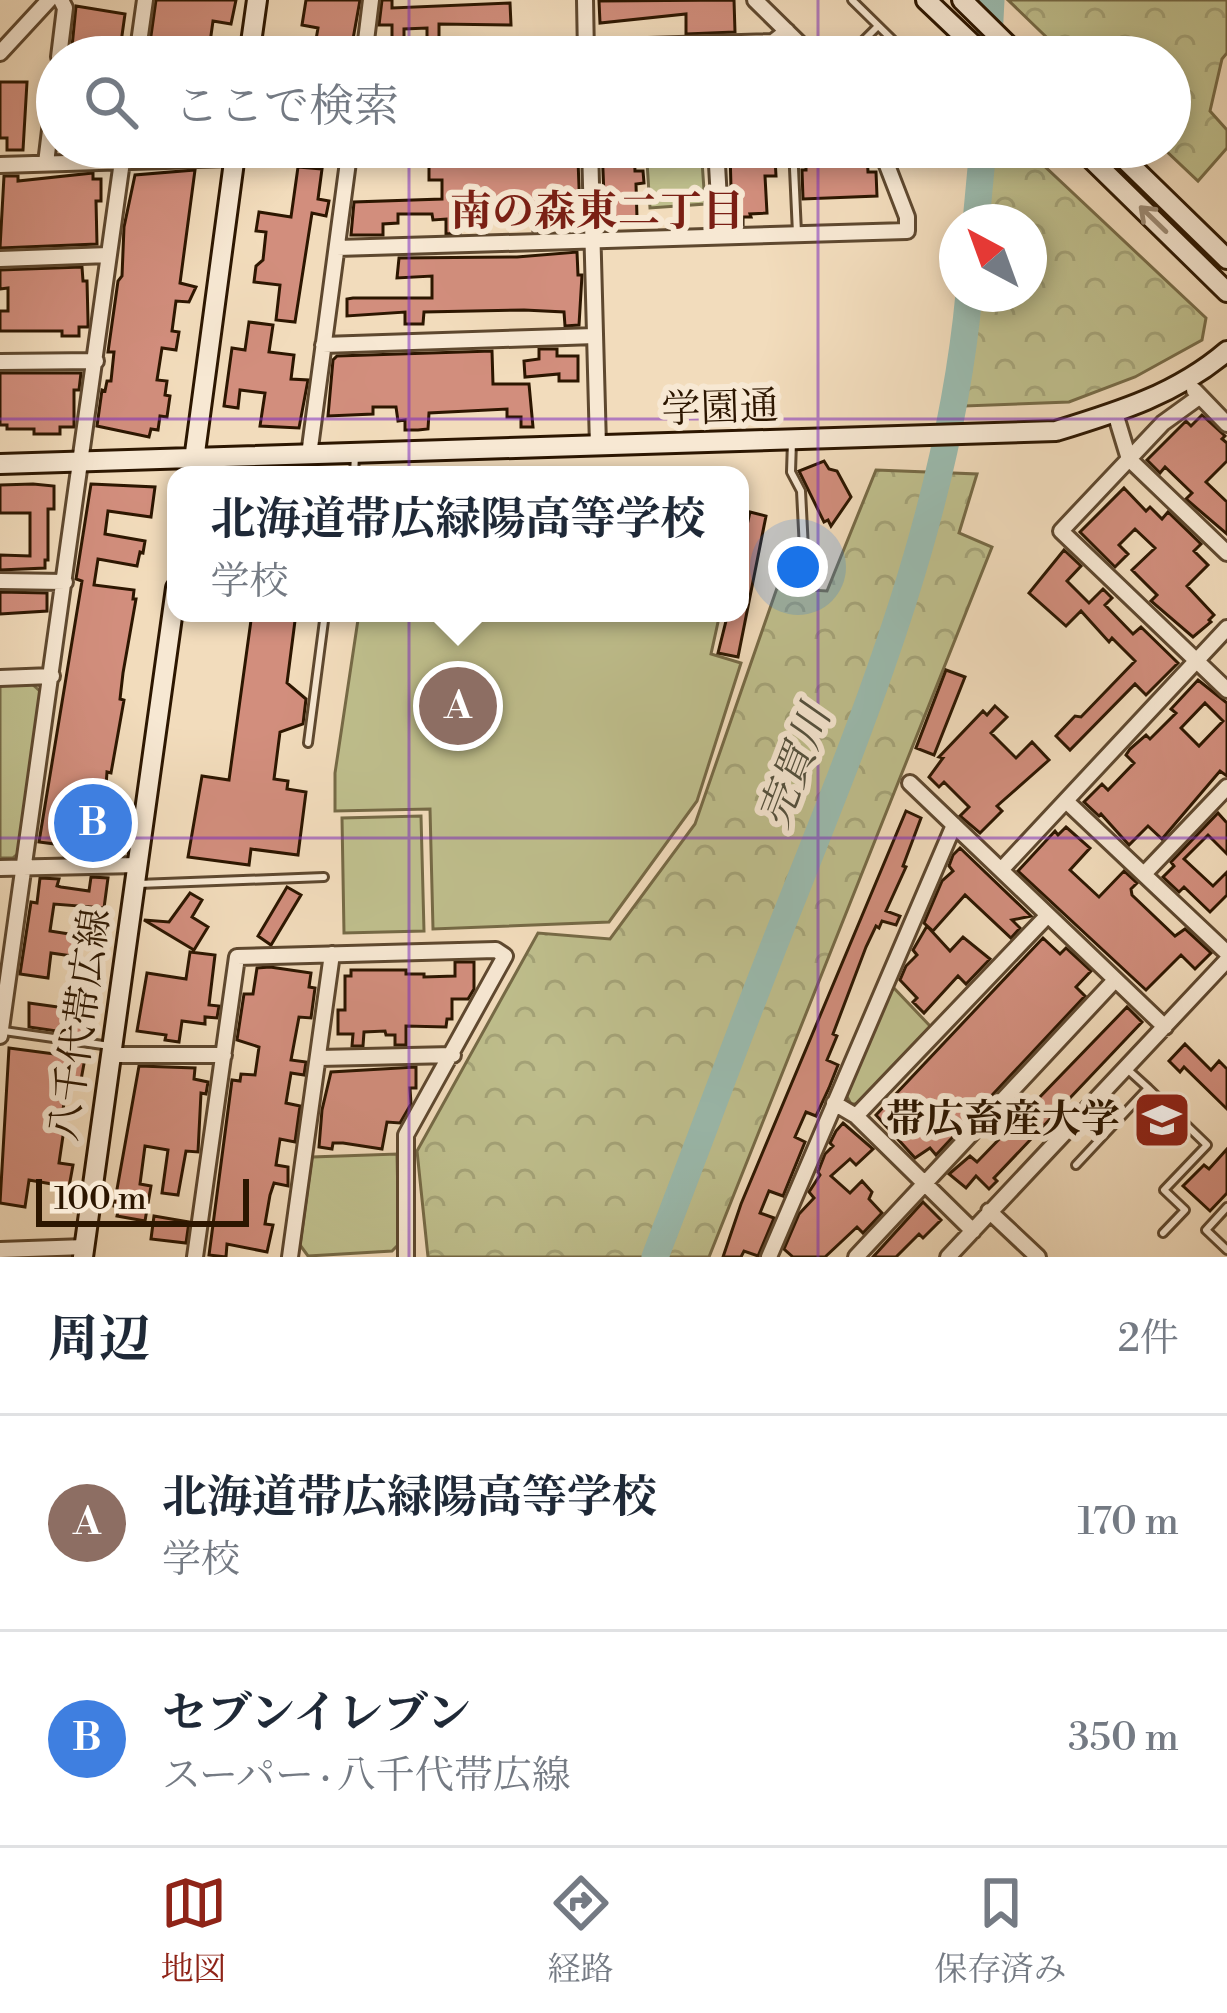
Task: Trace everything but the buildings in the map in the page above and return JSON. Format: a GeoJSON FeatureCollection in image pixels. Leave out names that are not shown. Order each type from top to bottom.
{"type":"FeatureCollection","features":[{"type":"Feature","properties":{"kind":"street"},"geometry":{"type":"LineString","coordinates":[[0,53],[49,0]]}},
{"type":"Feature","properties":{"kind":"street"},"geometry":{"type":"LineString","coordinates":[[62,0],[62,36]]}},
{"type":"Feature","properties":{"kind":"street"},"geometry":{"type":"LineString","coordinates":[[140,36],[145,0]]}},
{"type":"Feature","properties":{"kind":"street"},"geometry":{"type":"LineString","coordinates":[[252,36],[257,0]]}},
{"type":"Feature","properties":{"kind":"street"},"geometry":{"type":"LineString","coordinates":[[366,36],[370,0]]}},
{"type":"Feature","properties":{"kind":"street"},"geometry":{"type":"LineString","coordinates":[[585,0],[586,36]]}},
{"type":"Feature","properties":{"kind":"street"},"geometry":{"type":"LineString","coordinates":[[755,0],[792,36]]}},
{"type":"Feature","properties":{"kind":"street"},"geometry":{"type":"LineString","coordinates":[[926,0],[963,36]]}},
{"type":"Feature","properties":{"kind":"street"},"geometry":{"type":"LineString","coordinates":[[962,0],[999,36]]}},
{"type":"Feature","properties":{"kind":"street"},"geometry":{"type":"LineString","coordinates":[[781,36],[787,31]]}},
{"type":"Feature","properties":{"kind":"street"},"geometry":{"type":"LineString","coordinates":[[0,165],[36,163]]}},
{"type":"Feature","properties":{"kind":"street"},"geometry":{"type":"LineString","coordinates":[[0,1033],[5,967],[26,868],[121,168]]}},
{"type":"Feature","properties":{"kind":"street"},"geometry":{"type":"LineString","coordinates":[[194,466],[234,168]]}},
{"type":"Feature","properties":{"kind":"street"},"geometry":{"type":"LineString","coordinates":[[308,455],[348,168]]}},
{"type":"Feature","properties":{"kind":"street"},"geometry":{"type":"LineString","coordinates":[[590,168],[598,446]]}},
{"type":"Feature","properties":{"kind":"street"},"geometry":{"type":"LineString","coordinates":[[717,168],[721,235]]}},
{"type":"Feature","properties":{"kind":"street"},"geometry":{"type":"LineString","coordinates":[[337,248],[907,231],[907,217],[888,168]]}},
{"type":"Feature","properties":{"kind":"street"},"geometry":{"type":"LineString","coordinates":[[1100,168],[1227,292]]}},
{"type":"Feature","properties":{"kind":"street"},"geometry":{"type":"LineString","coordinates":[[1134,168],[1227,259]]}},
{"type":"Feature","properties":{"kind":"street"},"geometry":{"type":"LineString","coordinates":[[0,259],[109,255]]}},
{"type":"Feature","properties":{"kind":"street"},"geometry":{"type":"LineString","coordinates":[[323,345],[595,336]]}},
{"type":"Feature","properties":{"kind":"street","name":"学園通"},"geometry":{"type":"LineString","coordinates":[[204,466],[308,455],[1056,431],[1193,389],[1227,351]]}},
{"type":"Feature","properties":{"kind":"street"},"geometry":{"type":"LineString","coordinates":[[0,362],[96,361]]}},
{"type":"Feature","properties":{"kind":"street"},"geometry":{"type":"LineString","coordinates":[[1227,424],[1193,389],[1061,531],[1227,690]]}},
{"type":"Feature","properties":{"kind":"street"},"geometry":{"type":"LineString","coordinates":[[1115,413],[1129,459],[1227,553]]}},
{"type":"Feature","properties":{"kind":"street","name":"学園通"},"geometry":{"type":"LineString","coordinates":[[0,464],[80,461],[175,466]]}},
{"type":"Feature","properties":{"kind":"street"},"geometry":{"type":"LineString","coordinates":[[0,581],[65,582]]}},
{"type":"Feature","properties":{"kind":"street","name":"八千代帯広線"},"geometry":{"type":"LineString","coordinates":[[84,1252],[171,622]]}},
{"type":"Feature","properties":{"kind":"street"},"geometry":{"type":"LineString","coordinates":[[1001,870],[1227,628]]}},
{"type":"Feature","properties":{"kind":"street"},"geometry":{"type":"LineString","coordinates":[[0,678],[52,676]]}},
{"type":"Feature","properties":{"kind":"street"},"geometry":{"type":"LineString","coordinates":[[910,783],[1165,1027]]}},
{"type":"Feature","properties":{"kind":"street"},"geometry":{"type":"LineString","coordinates":[[1144,874],[1227,787]]}},
{"type":"Feature","properties":{"kind":"street"},"geometry":{"type":"LineString","coordinates":[[947,1257],[1227,956],[1066,801]]}},
{"type":"Feature","properties":{"kind":"street"},"geometry":{"type":"LineString","coordinates":[[769,1257],[954,825]]}},
{"type":"Feature","properties":{"kind":"street"},"geometry":{"type":"LineString","coordinates":[[0,868],[135,874]]}},
{"type":"Feature","properties":{"kind":"street"},"geometry":{"type":"LineString","coordinates":[[856,1117],[1047,916]]}},
{"type":"Feature","properties":{"kind":"street"},"geometry":{"type":"LineString","coordinates":[[195,1257],[237,957],[496,950],[505,956],[406,1135],[406,1257]]}},
{"type":"Feature","properties":{"kind":"street"},"geometry":{"type":"LineString","coordinates":[[290,1257],[332,954]]}},
{"type":"Feature","properties":{"kind":"street"},"geometry":{"type":"LineString","coordinates":[[856,1257],[1114,980]]}},
{"type":"Feature","properties":{"kind":"street"},"geometry":{"type":"LineString","coordinates":[[110,1050],[224,1055]]}},
{"type":"Feature","properties":{"kind":"street"},"geometry":{"type":"LineString","coordinates":[[319,1058],[453,1055]]}},
{"type":"Feature","properties":{"kind":"street"},"geometry":{"type":"LineString","coordinates":[[834,1103],[856,1117],[973,1231]]}},
{"type":"Feature","properties":{"kind":"street"},"geometry":{"type":"LineString","coordinates":[[989,1211],[1038,1257]]}},
{"type":"Feature","properties":{"kind":"street"},"geometry":{"type":"LineString","coordinates":[[0,1250],[84,1252]]}},
{"type":"Feature","properties":{"kind":"lane"},"geometry":{"type":"LineString","coordinates":[[852,0],[888,36]]}},
{"type":"Feature","properties":{"kind":"lane"},"geometry":{"type":"LineString","coordinates":[[868,36],[878,26]]}},
{"type":"Feature","properties":{"kind":"lane"},"geometry":{"type":"LineString","coordinates":[[794,168],[797,233]]}},
{"type":"Feature","properties":{"kind":"lane"},"geometry":{"type":"LineString","coordinates":[[792,440],[791,472],[801,491],[804,549]]}},
{"type":"Feature","properties":{"kind":"lane"},"geometry":{"type":"LineString","coordinates":[[354,466],[355,454]]}},
{"type":"Feature","properties":{"kind":"lane"},"geometry":{"type":"LineString","coordinates":[[308,743],[325,622]]}},
{"type":"Feature","properties":{"kind":"lane"},"geometry":{"type":"LineString","coordinates":[[135,874],[324,877]]}},
{"type":"Feature","properties":{"kind":"lane"},"geometry":{"type":"LineString","coordinates":[[0,1033],[110,1050]]}},
{"type":"Feature","properties":{"kind":"lane"},"geometry":{"type":"LineString","coordinates":[[1126,1068],[1207,1145],[1164,1190],[1185,1210],[1163,1233]]}},
{"type":"Feature","properties":{"kind":"lane"},"geometry":{"type":"LineString","coordinates":[[1076,1165],[1148,1088]]}},
{"type":"Feature","properties":{"kind":"lane"},"geometry":{"type":"LineString","coordinates":[[1227,1208],[1206,1230],[1227,1250]]}},
{"type":"Feature","properties":{"kind":"green space"},"geometry":{"type":"Polygon","coordinates":[[[1008,0],[1227,0],[1227,53],[1210,111],[1227,130],[1227,148],[1198,181],[1184,168],[1191,168],[1191,36],[1045,36],[1008,0]]]}},
{"type":"Feature","properties":{"kind":"green space"},"geometry":{"type":"Polygon","coordinates":[[[647,168],[702,168],[705,204],[650,208],[647,168]]]}},
{"type":"Feature","properties":{"kind":"green space"},"geometry":{"type":"Polygon","coordinates":[[[992,168],[1046,168],[1206,318],[1202,340],[1135,377],[1069,402],[965,406],[976,312],[1047,312],[1047,204],[988,204],[992,168]]]}},
{"type":"Feature","properties":{"kind":"green space"},"geometry":{"type":"Polygon","coordinates":[[[876,470],[977,474],[959,533],[992,547],[709,1257],[428,1257],[417,1151],[538,933],[610,939],[695,824],[777,588],[827,591],[876,470]]]}},
{"type":"Feature","properties":{"kind":"green space"},"geometry":{"type":"Polygon","coordinates":[[[358,622],[718,622],[711,654],[741,663],[697,801],[609,922],[433,929],[430,809],[335,811],[335,773],[358,622]]]}},
{"type":"Feature","properties":{"kind":"green space"},"geometry":{"type":"Polygon","coordinates":[[[32,684],[42,693],[20,852],[13,858],[0,858],[0,685],[32,684]]]}},
{"type":"Feature","properties":{"kind":"green space"},"geometry":{"type":"Polygon","coordinates":[[[421,816],[424,931],[344,933],[342,818],[421,816]]]}},
{"type":"Feature","properties":{"kind":"green space"},"geometry":{"type":"Polygon","coordinates":[[[892,986],[931,1027],[858,1104],[851,1104],[845,1093],[892,986]]]}},
{"type":"Feature","properties":{"kind":"green space"},"geometry":{"type":"Polygon","coordinates":[[[397,1154],[399,1244],[392,1251],[308,1256],[300,1245],[312,1157],[397,1154]]]}},
{"type":"Feature","properties":{"kind":"waterway","name":"売買川"},"geometry":{"type":"LineString","coordinates":[[989,36],[991,0]]}},
{"type":"Feature","properties":{"kind":"waterway","name":"売買川"},"geometry":{"type":"LineString","coordinates":[[978,204],[981,168]]}},
{"type":"Feature","properties":{"kind":"waterway","name":"売買川"},"geometry":{"type":"LineString","coordinates":[[655,1257],[846,764],[900,611],[943,455],[967,312]]}},
{"type":"Feature","properties":{"kind":"place","name":"北海道帯広緑陽高等学校"},"geometry":{"type":"Point","coordinates":[458,706]}},
{"type":"Feature","properties":{"kind":"place","name":"セブンイレブン"},"geometry":{"type":"Point","coordinates":[93,823]}},
{"type":"Feature","properties":{"kind":"place","name":"帯広畜産大学"},"geometry":{"type":"Point","coordinates":[1162,1120]}},
{"type":"Feature","properties":{"kind":"district","name":"南の森東二丁目"},"geometry":{"type":"Point","coordinates":[597,212]}}]}
